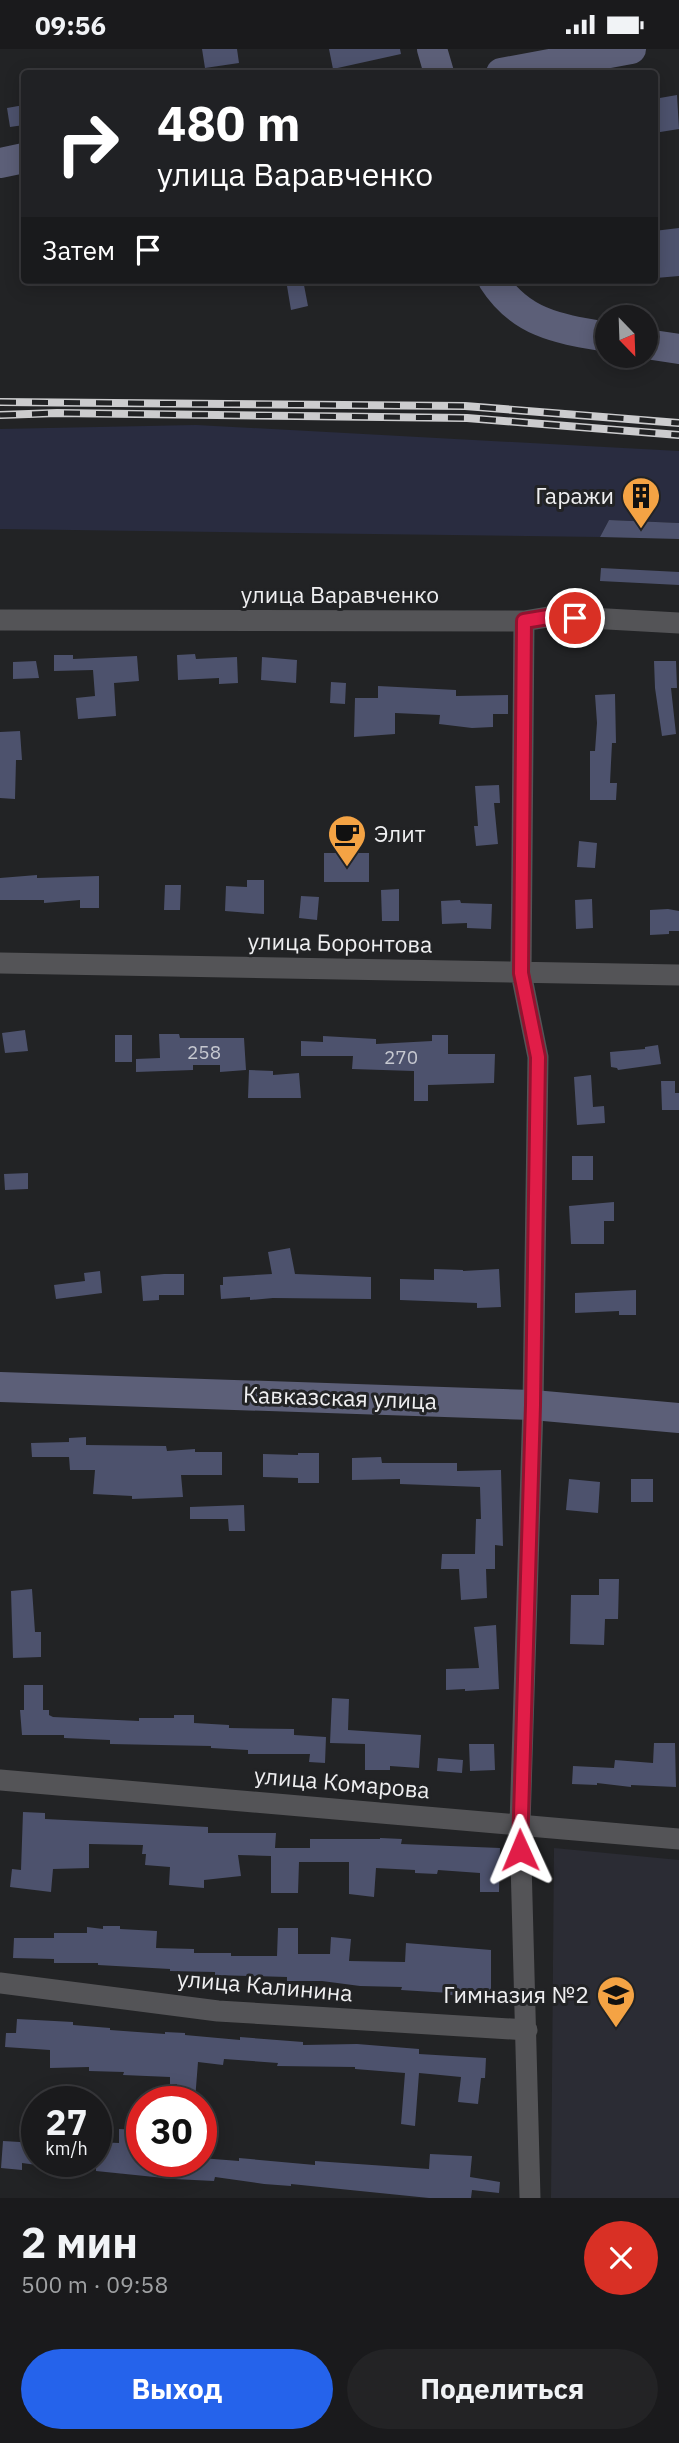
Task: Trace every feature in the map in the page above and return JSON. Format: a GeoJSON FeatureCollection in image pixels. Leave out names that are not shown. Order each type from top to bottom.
{"type":"FeatureCollection","features":[{"type":"Feature","properties":{"kind":"street"},"geometry":{"type":"LineString","coordinates":[[432,49],[438,70]]}},
{"type":"Feature","properties":{"kind":"street"},"geometry":{"type":"LineString","coordinates":[[517,70],[631,49]]}},
{"type":"Feature","properties":{"kind":"street"},"geometry":{"type":"LineString","coordinates":[[0,163],[21,159]]}},
{"type":"Feature","properties":{"kind":"street"},"geometry":{"type":"LineString","coordinates":[[497,284],[521,312],[561,329],[595,335]]}},
{"type":"Feature","properties":{"kind":"street"},"geometry":{"type":"LineString","coordinates":[[658,346],[679,349]]}},
{"type":"Feature","properties":{"kind":"street","name":"улица Варавченко"},"geometry":{"type":"LineString","coordinates":[[0,620],[524,621],[554,616],[679,623]]}},
{"type":"Feature","properties":{"kind":"street"},"geometry":{"type":"LineString","coordinates":[[524,621],[521,973],[538,1057],[533,1405],[520,1824],[530,2198]]}},
{"type":"Feature","properties":{"kind":"street","name":"улица Боронтова"},"geometry":{"type":"LineString","coordinates":[[0,963],[679,975]]}},
{"type":"Feature","properties":{"kind":"street","name":"Кавказская улица"},"geometry":{"type":"LineString","coordinates":[[0,1387],[533,1405],[679,1418]]}},
{"type":"Feature","properties":{"kind":"street","name":"улица Комарова"},"geometry":{"type":"LineString","coordinates":[[0,1780],[679,1839]]}},
{"type":"Feature","properties":{"kind":"street","name":"улица Калинина"},"geometry":{"type":"LineString","coordinates":[[0,1983],[218,2011],[527,2031]]}},
{"type":"Feature","properties":{"kind":"shaded area"},"geometry":{"type":"Polygon","coordinates":[[[196,425],[679,451],[679,523],[609,520],[600,537],[0,529],[0,429],[196,425]]]}},
{"type":"Feature","properties":{"kind":"shaded area","name":"Гимназия №2"},"geometry":{"type":"Polygon","coordinates":[[[554,1848],[679,1860],[679,2198],[551,2198],[554,1848]]]}},
{"type":"Feature","properties":{"kind":"building"},"geometry":{"type":"Polygon","coordinates":[[[202,49],[237,49],[239,63],[205,68],[202,49]]]}},
{"type":"Feature","properties":{"kind":"building"},"geometry":{"type":"Polygon","coordinates":[[[329,49],[400,49],[401,54],[333,69],[329,49]]]}},
{"type":"Feature","properties":{"kind":"building"},"geometry":{"type":"Polygon","coordinates":[[[677,95],[679,129],[658,132],[658,98],[677,95]]]}},
{"type":"Feature","properties":{"kind":"building"},"geometry":{"type":"Polygon","coordinates":[[[21,106],[21,125],[10,127],[7,108],[21,106]]]}},
{"type":"Feature","properties":{"kind":"building"},"geometry":{"type":"Polygon","coordinates":[[[679,228],[679,276],[658,278],[658,231],[679,228]]]}},
{"type":"Feature","properties":{"kind":"building"},"geometry":{"type":"Polygon","coordinates":[[[287,284],[304,284],[308,306],[291,310],[287,284]]]}},
{"type":"Feature","properties":{"kind":"building","name":"Гаражи"},"geometry":{"type":"Polygon","coordinates":[[[609,520],[679,523],[679,539],[600,537],[609,520]]]}},
{"type":"Feature","properties":{"kind":"building","name":"Гаражи"},"geometry":{"type":"Polygon","coordinates":[[[601,568],[679,572],[679,585],[600,581],[601,568]]]}},
{"type":"Feature","properties":{"kind":"building"},"geometry":{"type":"Polygon","coordinates":[[[195,654],[196,659],[237,657],[238,683],[219,684],[219,678],[178,680],[177,655],[195,654]]]}},
{"type":"Feature","properties":{"kind":"building"},"geometry":{"type":"Polygon","coordinates":[[[54,655],[73,655],[73,659],[137,656],[139,681],[114,683],[116,716],[78,719],[76,698],[95,696],[93,670],[54,671],[54,655]]]}},
{"type":"Feature","properties":{"kind":"building"},"geometry":{"type":"Polygon","coordinates":[[[262,657],[297,660],[296,683],[261,680],[262,657]]]}},
{"type":"Feature","properties":{"kind":"building"},"geometry":{"type":"Polygon","coordinates":[[[36,661],[39,678],[13,679],[13,662],[36,661]]]}},
{"type":"Feature","properties":{"kind":"building"},"geometry":{"type":"Polygon","coordinates":[[[654,661],[676,661],[677,688],[671,688],[676,734],[662,736],[654,661]]]}},
{"type":"Feature","properties":{"kind":"building"},"geometry":{"type":"Polygon","coordinates":[[[331,682],[346,683],[345,704],[330,703],[331,682]]]}},
{"type":"Feature","properties":{"kind":"building"},"geometry":{"type":"Polygon","coordinates":[[[378,686],[456,690],[456,696],[508,695],[508,714],[493,714],[493,727],[472,728],[439,724],[440,715],[395,713],[395,734],[354,737],[355,698],[378,698],[378,686]]]}},
{"type":"Feature","properties":{"kind":"building"},"geometry":{"type":"Polygon","coordinates":[[[615,694],[616,743],[612,743],[610,783],[617,783],[616,800],[590,800],[590,751],[595,751],[597,723],[595,695],[615,694]]]}},
{"type":"Feature","properties":{"kind":"building"},"geometry":{"type":"Polygon","coordinates":[[[20,731],[22,760],[16,760],[15,799],[0,798],[0,732],[20,731]]]}},
{"type":"Feature","properties":{"kind":"building"},"geometry":{"type":"Polygon","coordinates":[[[499,785],[500,803],[494,803],[498,844],[476,846],[474,826],[478,826],[475,786],[499,785]]]}},
{"type":"Feature","properties":{"kind":"building"},"geometry":{"type":"Polygon","coordinates":[[[579,841],[597,843],[595,868],[577,867],[579,841]]]}},
{"type":"Feature","properties":{"kind":"building","name":"Элит"},"geometry":{"type":"Polygon","coordinates":[[[324,853],[369,853],[369,882],[324,882],[324,853]]]}},
{"type":"Feature","properties":{"kind":"building"},"geometry":{"type":"Polygon","coordinates":[[[37,875],[37,878],[99,876],[99,908],[80,908],[80,900],[44,903],[44,900],[0,900],[0,878],[37,875]]]}},
{"type":"Feature","properties":{"kind":"building"},"geometry":{"type":"Polygon","coordinates":[[[247,880],[264,880],[264,914],[225,911],[226,886],[247,887],[247,880]]]}},
{"type":"Feature","properties":{"kind":"building"},"geometry":{"type":"Polygon","coordinates":[[[165,885],[181,885],[180,910],[164,910],[165,885]]]}},
{"type":"Feature","properties":{"kind":"building"},"geometry":{"type":"Polygon","coordinates":[[[399,889],[399,921],[382,921],[381,890],[399,889]]]}},
{"type":"Feature","properties":{"kind":"building"},"geometry":{"type":"Polygon","coordinates":[[[301,896],[319,897],[317,920],[299,918],[301,896]]]}},
{"type":"Feature","properties":{"kind":"building"},"geometry":{"type":"Polygon","coordinates":[[[592,899],[593,928],[576,929],[575,900],[592,899]]]}},
{"type":"Feature","properties":{"kind":"building"},"geometry":{"type":"Polygon","coordinates":[[[460,900],[461,903],[492,904],[491,929],[467,928],[467,923],[442,924],[441,901],[460,900]]]}},
{"type":"Feature","properties":{"kind":"building"},"geometry":{"type":"Polygon","coordinates":[[[650,910],[679,911],[679,931],[650,935],[650,910]]]}},
{"type":"Feature","properties":{"kind":"building"},"geometry":{"type":"Polygon","coordinates":[[[25,1030],[28,1051],[5,1053],[2,1033],[25,1030]]]}},
{"type":"Feature","properties":{"kind":"building"},"geometry":{"type":"Polygon","coordinates":[[[159,1034],[179,1034],[180,1038],[244,1038],[246,1070],[220,1072],[220,1065],[193,1065],[193,1070],[136,1072],[136,1059],[160,1058],[159,1034]]]}},
{"type":"Feature","properties":{"kind":"building"},"geometry":{"type":"Polygon","coordinates":[[[115,1035],[132,1035],[132,1062],[115,1062],[115,1035]]]}},
{"type":"Feature","properties":{"kind":"building"},"geometry":{"type":"Polygon","coordinates":[[[432,1035],[448,1035],[448,1054],[495,1054],[494,1083],[428,1085],[428,1101],[414,1101],[414,1071],[352,1069],[353,1056],[301,1056],[301,1041],[323,1042],[323,1036],[376,1039],[376,1044],[432,1041],[432,1035]]]}},
{"type":"Feature","properties":{"kind":"building"},"geometry":{"type":"Polygon","coordinates":[[[658,1045],[661,1064],[618,1070],[611,1067],[610,1052],[658,1045]]]}},
{"type":"Feature","properties":{"kind":"building"},"geometry":{"type":"Polygon","coordinates":[[[249,1070],[273,1071],[273,1075],[299,1073],[301,1098],[248,1098],[249,1070]]]}},
{"type":"Feature","properties":{"kind":"building"},"geometry":{"type":"Polygon","coordinates":[[[591,1075],[593,1107],[604,1106],[605,1123],[577,1125],[574,1077],[591,1075]]]}},
{"type":"Feature","properties":{"kind":"building"},"geometry":{"type":"Polygon","coordinates":[[[661,1081],[675,1081],[675,1093],[679,1093],[679,1110],[662,1110],[661,1081]]]}},
{"type":"Feature","properties":{"kind":"building"},"geometry":{"type":"Polygon","coordinates":[[[572,1156],[593,1156],[593,1180],[572,1180],[572,1156]]]}},
{"type":"Feature","properties":{"kind":"building"},"geometry":{"type":"Polygon","coordinates":[[[28,1173],[28,1189],[5,1190],[4,1174],[28,1173]]]}},
{"type":"Feature","properties":{"kind":"building"},"geometry":{"type":"Polygon","coordinates":[[[614,1202],[614,1221],[604,1221],[604,1244],[571,1244],[569,1206],[614,1202]]]}},
{"type":"Feature","properties":{"kind":"building"},"geometry":{"type":"Polygon","coordinates":[[[290,1248],[295,1274],[371,1277],[371,1299],[221,1299],[220,1285],[223,1285],[223,1277],[272,1274],[268,1252],[290,1248]]]}},
{"type":"Feature","properties":{"kind":"building"},"geometry":{"type":"Polygon","coordinates":[[[434,1269],[499,1269],[501,1307],[477,1308],[477,1303],[400,1300],[400,1279],[434,1280],[434,1269]]]}},
{"type":"Feature","properties":{"kind":"building"},"geometry":{"type":"Polygon","coordinates":[[[100,1271],[102,1293],[56,1299],[54,1285],[85,1281],[84,1273],[100,1271]]]}},
{"type":"Feature","properties":{"kind":"building"},"geometry":{"type":"Polygon","coordinates":[[[184,1274],[184,1295],[159,1295],[159,1300],[143,1301],[141,1276],[184,1274]]]}},
{"type":"Feature","properties":{"kind":"building"},"geometry":{"type":"Polygon","coordinates":[[[636,1290],[636,1315],[619,1315],[619,1311],[575,1313],[575,1293],[636,1290]]]}},
{"type":"Feature","properties":{"kind":"building"},"geometry":{"type":"Polygon","coordinates":[[[86,1437],[86,1445],[166,1446],[167,1451],[195,1449],[195,1452],[222,1452],[222,1475],[181,1475],[183,1497],[132,1499],[132,1496],[93,1494],[95,1470],[70,1470],[69,1457],[32,1457],[31,1443],[69,1442],[69,1438],[86,1437]]]}},
{"type":"Feature","properties":{"kind":"building"},"geometry":{"type":"Polygon","coordinates":[[[319,1453],[319,1483],[298,1483],[298,1478],[263,1477],[263,1454],[319,1453]]]}},
{"type":"Feature","properties":{"kind":"building"},"geometry":{"type":"Polygon","coordinates":[[[381,1457],[382,1463],[457,1463],[457,1471],[501,1470],[503,1546],[495,1545],[495,1569],[486,1569],[487,1598],[461,1600],[459,1569],[441,1569],[442,1554],[475,1554],[476,1519],[481,1519],[480,1487],[400,1484],[400,1479],[352,1480],[352,1458],[381,1457]]]}},
{"type":"Feature","properties":{"kind":"building"},"geometry":{"type":"Polygon","coordinates":[[[569,1479],[600,1482],[598,1513],[566,1510],[569,1479]]]}},
{"type":"Feature","properties":{"kind":"building"},"geometry":{"type":"Polygon","coordinates":[[[631,1479],[653,1479],[653,1502],[631,1502],[631,1479]]]}},
{"type":"Feature","properties":{"kind":"building"},"geometry":{"type":"Polygon","coordinates":[[[244,1505],[245,1531],[229,1531],[228,1519],[190,1519],[190,1507],[244,1505]]]}},
{"type":"Feature","properties":{"kind":"building"},"geometry":{"type":"Polygon","coordinates":[[[599,1579],[619,1579],[618,1619],[605,1619],[604,1645],[570,1644],[571,1595],[599,1595],[599,1579]]]}},
{"type":"Feature","properties":{"kind":"building"},"geometry":{"type":"Polygon","coordinates":[[[32,1589],[35,1632],[41,1632],[41,1657],[13,1658],[11,1591],[32,1589]]]}},
{"type":"Feature","properties":{"kind":"building"},"geometry":{"type":"Polygon","coordinates":[[[496,1625],[499,1689],[446,1690],[446,1669],[479,1668],[474,1627],[496,1625]]]}},
{"type":"Feature","properties":{"kind":"building"},"geometry":{"type":"Polygon","coordinates":[[[24,1685],[43,1685],[43,1710],[49,1710],[49,1715],[53,1717],[139,1721],[139,1718],[194,1715],[194,1723],[229,1725],[229,1728],[294,1729],[294,1735],[326,1737],[325,1763],[309,1762],[310,1754],[248,1754],[248,1750],[211,1746],[110,1744],[110,1740],[64,1738],[64,1735],[22,1735],[20,1710],[24,1710],[24,1685]]]}},
{"type":"Feature","properties":{"kind":"building"},"geometry":{"type":"Polygon","coordinates":[[[332,1698],[349,1699],[348,1730],[421,1735],[419,1768],[390,1766],[390,1770],[365,1770],[365,1744],[330,1743],[332,1698]]]}},
{"type":"Feature","properties":{"kind":"building"},"geometry":{"type":"Polygon","coordinates":[[[654,1743],[675,1743],[676,1787],[572,1784],[573,1766],[614,1768],[615,1760],[653,1763],[654,1743]]]}},
{"type":"Feature","properties":{"kind":"building"},"geometry":{"type":"Polygon","coordinates":[[[469,1744],[494,1744],[495,1770],[470,1771],[469,1744]]]}},
{"type":"Feature","properties":{"kind":"building"},"geometry":{"type":"Polygon","coordinates":[[[438,1758],[463,1760],[462,1773],[437,1771],[438,1758]]]}},
{"type":"Feature","properties":{"kind":"building"},"geometry":{"type":"Polygon","coordinates":[[[23,1812],[45,1813],[45,1819],[208,1827],[208,1833],[276,1833],[275,1848],[310,1848],[310,1839],[380,1838],[402,1839],[401,1844],[500,1848],[499,1892],[480,1892],[480,1873],[438,1870],[437,1874],[415,1873],[415,1870],[376,1868],[374,1897],[349,1894],[349,1862],[299,1862],[298,1893],[271,1893],[271,1856],[238,1855],[241,1876],[204,1880],[204,1888],[169,1885],[170,1867],[145,1865],[143,1845],[89,1844],[89,1868],[53,1869],[51,1892],[10,1887],[12,1869],[21,1870],[23,1812]]]}},
{"type":"Feature","properties":{"kind":"building"},"geometry":{"type":"Polygon","coordinates":[[[103,1926],[157,1931],[156,1948],[194,1949],[194,1953],[231,1953],[231,1956],[277,1956],[278,1928],[298,1928],[298,1954],[330,1954],[331,1937],[351,1939],[349,1961],[405,1962],[406,1943],[491,1950],[491,1996],[450,1995],[401,1990],[402,1987],[360,1986],[322,1981],[287,1981],[287,1977],[215,1975],[215,1972],[170,1971],[98,1963],[54,1963],[54,1959],[13,1958],[14,1938],[54,1938],[54,1933],[87,1933],[87,1927],[103,1929],[103,1926]]]}},
{"type":"Feature","properties":{"kind":"building"},"geometry":{"type":"Polygon","coordinates":[[[17,2019],[73,2022],[73,2025],[110,2030],[303,2042],[303,2045],[357,2044],[419,2049],[419,2054],[486,2058],[485,2078],[481,2078],[478,2104],[458,2102],[461,2077],[419,2073],[415,2126],[401,2124],[405,2073],[355,2067],[277,2066],[278,2063],[224,2059],[223,2065],[198,2062],[196,2086],[177,2086],[170,2084],[170,2077],[89,2071],[89,2067],[50,2068],[50,2050],[5,2047],[6,2033],[16,2033],[17,2019]]]}},
{"type":"Feature","properties":{"kind":"building"},"geometry":{"type":"Polygon","coordinates":[[[119,2129],[126,2129],[126,2174],[112,2173],[112,2143],[119,2143],[119,2129]]]}},
{"type":"Feature","properties":{"kind":"building"},"geometry":{"type":"Polygon","coordinates":[[[3,2141],[21,2142],[21,2170],[1,2168],[3,2141]]]}},
{"type":"Feature","properties":{"kind":"building"},"geometry":{"type":"Polygon","coordinates":[[[430,2154],[472,2156],[470,2177],[500,2182],[499,2193],[472,2190],[471,2198],[429,2198],[291,2184],[264,2184],[215,2177],[217,2159],[239,2161],[239,2158],[315,2165],[315,2161],[429,2169],[430,2154]]]}},
{"type":"Feature","properties":{"kind":"building"},"geometry":{"type":"Polygon","coordinates":[[[154,2177],[215,2177],[214,2181],[154,2177]]]}},
{"type":"Feature","properties":{"kind":"railway"},"geometry":{"type":"LineString","coordinates":[[0,402],[465,406],[679,423]]}},
{"type":"Feature","properties":{"kind":"railway"},"geometry":{"type":"LineString","coordinates":[[0,415],[57,413],[467,418],[679,435]]}},
{"type":"Feature","properties":{"kind":"place","name":"Гаражи"},"geometry":{"type":"Point","coordinates":[641,530]}},
{"type":"Feature","properties":{"kind":"place","name":"Элит"},"geometry":{"type":"Point","coordinates":[347,868]}},
{"type":"Feature","properties":{"kind":"place","name":"Гимназия №2"},"geometry":{"type":"Point","coordinates":[616,2029]}},
{"type":"Feature","properties":{"kind":"route"},"geometry":{"type":"LineString","coordinates":[[520,1850],[533,1405],[538,1057],[521,973],[524,621],[554,616],[575,618]]}}]}
